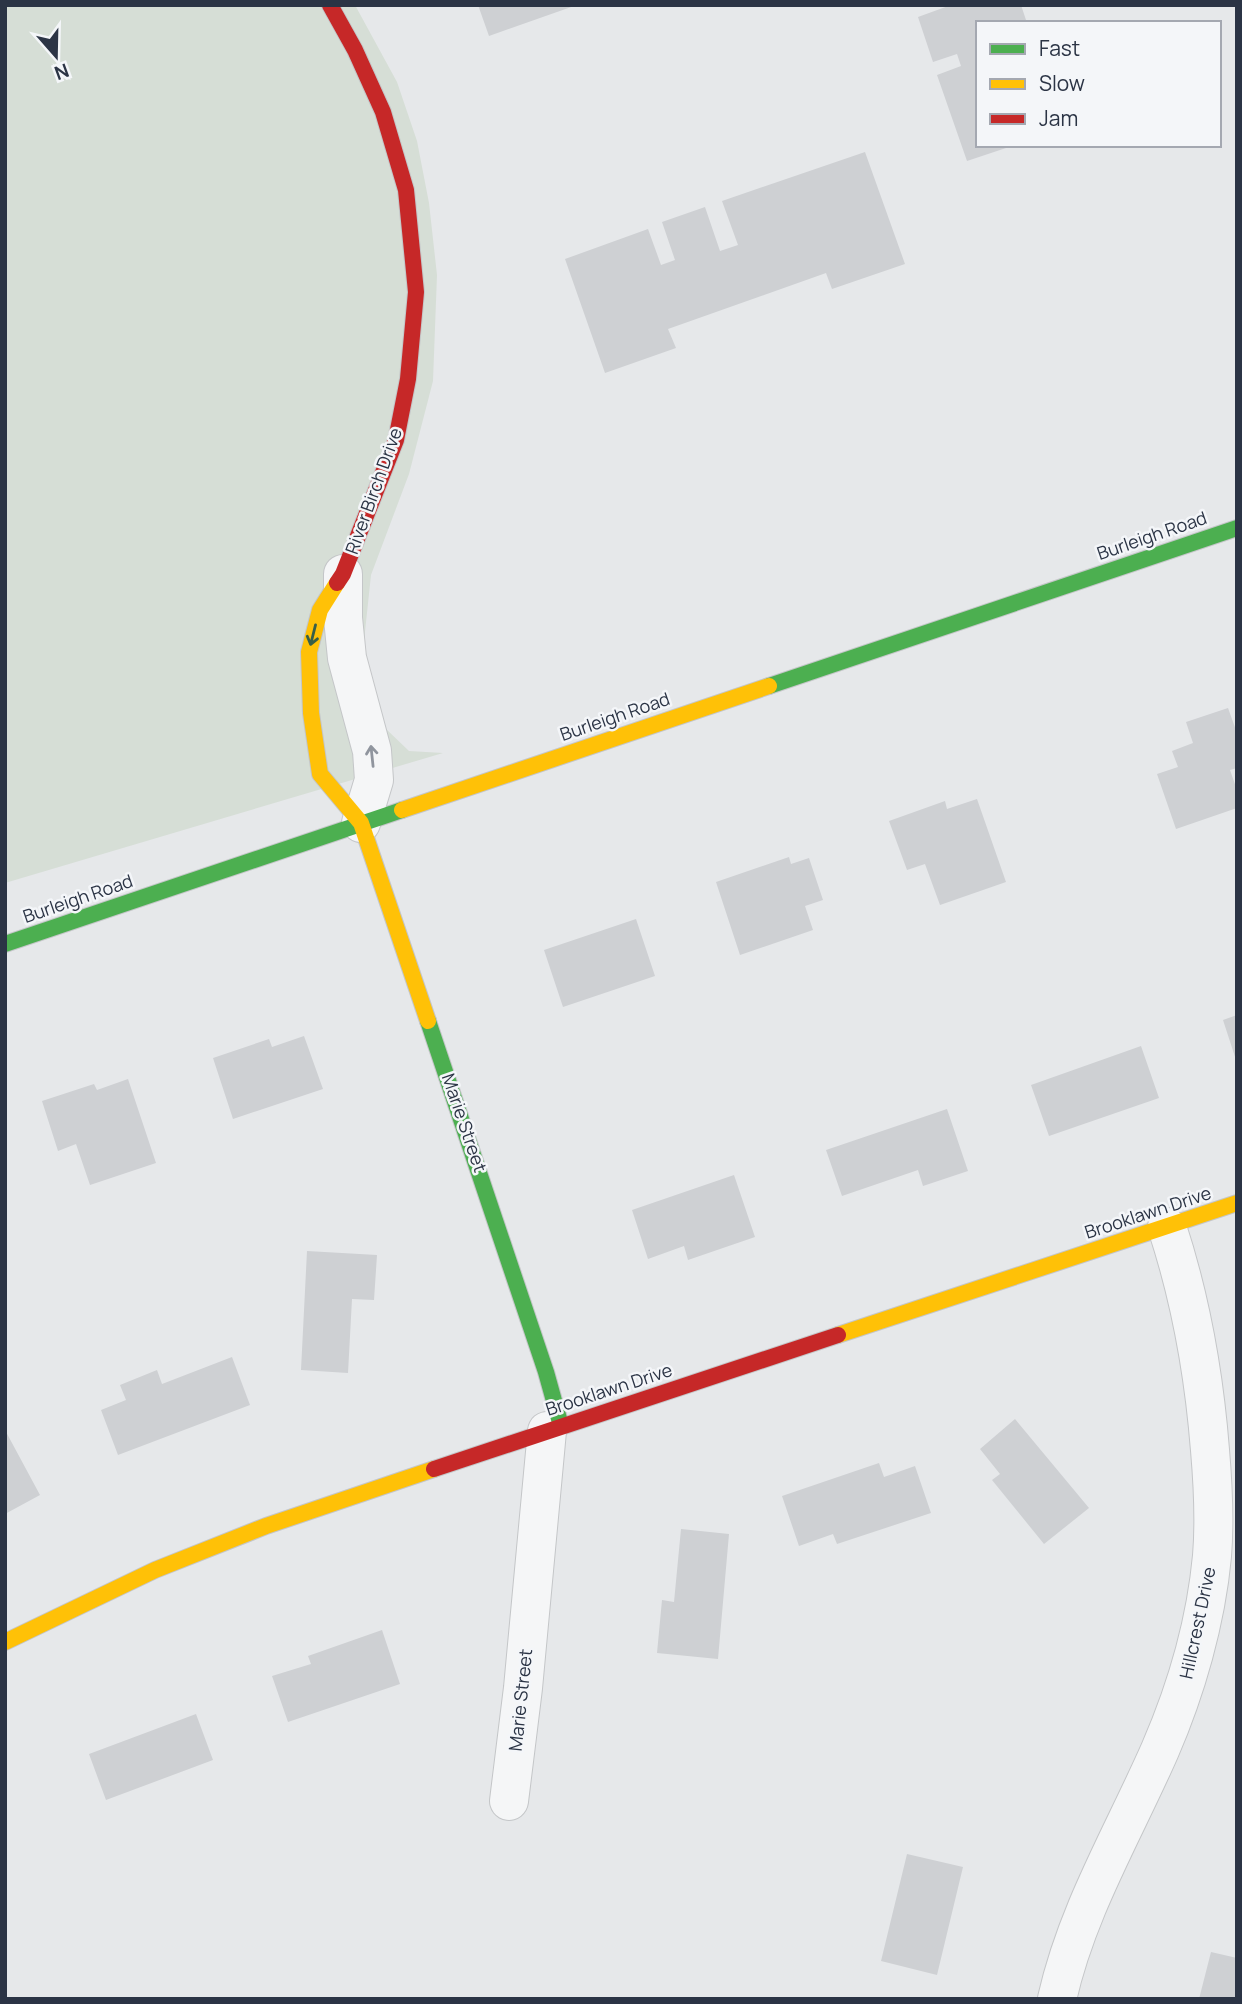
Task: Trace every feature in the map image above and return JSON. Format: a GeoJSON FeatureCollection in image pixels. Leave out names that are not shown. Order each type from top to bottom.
{"type":"FeatureCollection","features":[{"type":"Feature","properties":{"kind":"street","name":"River Birch Drive"},"geometry":{"type":"LineString","coordinates":[[330,5],[383,111],[407,190],[416,292],[408,379],[396,440],[343,574],[320,610],[309,652],[311,713],[320,774],[362,822]]}},
{"type":"Feature","properties":{"kind":"street","name":"Burleigh Road"},"geometry":{"type":"LineString","coordinates":[[5,944],[1237,528]]}},
{"type":"Feature","properties":{"kind":"street","name":"River Birch Drive"},"geometry":{"type":"LineString","coordinates":[[343,574],[347,658],[372,751],[374,780],[362,822]]}},
{"type":"Feature","properties":{"kind":"street","name":"Marie Street"},"geometry":{"type":"LineString","coordinates":[[362,822],[546,1372],[554,1428],[509,1801]]}},
{"type":"Feature","properties":{"kind":"street","name":"Brooklawn Drive"},"geometry":{"type":"LineString","coordinates":[[5,1642],[155,1570],[266,1526],[1237,1203]]}},
{"type":"Feature","properties":{"kind":"street","name":"Hillcrest Drive"},"geometry":{"type":"LineString","coordinates":[[1057,1999],[1064,1965],[1091,1894],[1161,1748],[1184,1686],[1201,1621],[1212,1556],[1214,1498],[1197,1341],[1184,1280],[1167,1227]]}},
{"type":"Feature","properties":{"kind":"shaded area"},"geometry":{"type":"Polygon","coordinates":[[[5,5],[355,5],[397,82],[417,141],[429,203],[437,275],[433,381],[409,474],[371,575],[364,641],[374,698],[385,728],[409,751],[443,753],[5,883],[5,5]]]}},
{"type":"Feature","properties":{"kind":"building"},"geometry":{"type":"Polygon","coordinates":[[[478,5],[574,5],[574,6],[489,36],[478,5]]]}},
{"type":"Feature","properties":{"kind":"building"},"geometry":{"type":"Polygon","coordinates":[[[951,5],[1021,5],[1026,21],[976,21],[976,147],[1009,147],[967,161],[937,75],[961,66],[957,54],[933,62],[918,17],[951,5]]]}},
{"type":"Feature","properties":{"kind":"building"},"geometry":{"type":"Polygon","coordinates":[[[865,152],[905,264],[832,289],[826,273],[668,329],[676,348],[605,373],[565,259],[648,229],[661,265],[675,260],[662,222],[705,207],[720,251],[738,245],[722,201],[865,152]]]}},
{"type":"Feature","properties":{"kind":"building"},"geometry":{"type":"Polygon","coordinates":[[[1228,708],[1237,733],[1237,768],[1230,770],[1237,790],[1237,808],[1176,829],[1157,774],[1178,767],[1172,751],[1193,743],[1186,722],[1228,708]]]}},
{"type":"Feature","properties":{"kind":"building"},"geometry":{"type":"Polygon","coordinates":[[[977,799],[1006,882],[940,905],[925,864],[907,870],[889,821],[945,801],[947,809],[977,799]]]}},
{"type":"Feature","properties":{"kind":"building"},"geometry":{"type":"Polygon","coordinates":[[[789,857],[791,864],[809,858],[823,900],[805,906],[813,930],[740,955],[716,882],[789,857]]]}},
{"type":"Feature","properties":{"kind":"building"},"geometry":{"type":"Polygon","coordinates":[[[636,919],[655,976],[563,1007],[544,950],[636,919]]]}},
{"type":"Feature","properties":{"kind":"building"},"geometry":{"type":"Polygon","coordinates":[[[1237,1015],[1237,1060],[1236,1060],[1223,1020],[1237,1015]]]}},
{"type":"Feature","properties":{"kind":"building"},"geometry":{"type":"Polygon","coordinates":[[[304,1036],[323,1089],[233,1119],[213,1058],[269,1039],[272,1047],[304,1036]]]}},
{"type":"Feature","properties":{"kind":"building"},"geometry":{"type":"Polygon","coordinates":[[[1141,1046],[1159,1098],[1049,1136],[1031,1085],[1141,1046]]]}},
{"type":"Feature","properties":{"kind":"building"},"geometry":{"type":"Polygon","coordinates":[[[128,1079],[156,1163],[90,1185],[76,1144],[58,1151],[42,1101],[94,1084],[97,1090],[128,1079]]]}},
{"type":"Feature","properties":{"kind":"building"},"geometry":{"type":"Polygon","coordinates":[[[947,1109],[968,1171],[923,1186],[918,1170],[842,1196],[826,1150],[947,1109]]]}},
{"type":"Feature","properties":{"kind":"building"},"geometry":{"type":"Polygon","coordinates":[[[734,1175],[755,1237],[688,1260],[684,1246],[648,1259],[632,1210],[734,1175]]]}},
{"type":"Feature","properties":{"kind":"building"},"geometry":{"type":"Polygon","coordinates":[[[307,1251],[377,1255],[374,1300],[352,1299],[348,1373],[301,1370],[307,1251]]]}},
{"type":"Feature","properties":{"kind":"building"},"geometry":{"type":"Polygon","coordinates":[[[232,1357],[250,1405],[118,1455],[101,1410],[126,1400],[120,1385],[157,1370],[162,1384],[232,1357]]]}},
{"type":"Feature","properties":{"kind":"building"},"geometry":{"type":"Polygon","coordinates":[[[1015,1419],[1089,1508],[1044,1544],[992,1480],[1000,1474],[980,1449],[1015,1419]]]}},
{"type":"Feature","properties":{"kind":"building"},"geometry":{"type":"Polygon","coordinates":[[[5,1430],[40,1495],[5,1514],[5,1430]]]}},
{"type":"Feature","properties":{"kind":"building"},"geometry":{"type":"Polygon","coordinates":[[[879,1463],[884,1477],[915,1466],[931,1513],[837,1544],[833,1534],[799,1546],[782,1496],[879,1463]]]}},
{"type":"Feature","properties":{"kind":"building"},"geometry":{"type":"Polygon","coordinates":[[[681,1529],[729,1534],[718,1659],[657,1653],[662,1600],[674,1602],[681,1529]]]}},
{"type":"Feature","properties":{"kind":"building"},"geometry":{"type":"Polygon","coordinates":[[[382,1630],[400,1684],[288,1722],[272,1676],[311,1664],[308,1656],[382,1630]]]}},
{"type":"Feature","properties":{"kind":"building"},"geometry":{"type":"Polygon","coordinates":[[[196,1714],[213,1760],[106,1800],[89,1754],[196,1714]]]}},
{"type":"Feature","properties":{"kind":"building"},"geometry":{"type":"Polygon","coordinates":[[[907,1854],[963,1867],[937,1975],[881,1961],[907,1854]]]}},
{"type":"Feature","properties":{"kind":"building"},"geometry":{"type":"Polygon","coordinates":[[[1211,1952],[1237,1958],[1237,1999],[1199,1999],[1211,1952]]]}},
{"type":"Feature","properties":{"kind":"traffic: fast"},"geometry":{"type":"LineString","coordinates":[[769,686],[1237,528]]}},
{"type":"Feature","properties":{"kind":"traffic: fast"},"geometry":{"type":"LineString","coordinates":[[5,944],[402,810]]}},
{"type":"Feature","properties":{"kind":"traffic: fast"},"geometry":{"type":"LineString","coordinates":[[428,1021],[546,1372],[561,1426]]}},
{"type":"Feature","properties":{"kind":"traffic: slow"},"geometry":{"type":"LineString","coordinates":[[337,583],[320,610],[309,652],[311,713],[320,774],[361,823],[428,1021]]}},
{"type":"Feature","properties":{"kind":"traffic: slow"},"geometry":{"type":"LineString","coordinates":[[402,810],[769,686]]}},
{"type":"Feature","properties":{"kind":"traffic: slow"},"geometry":{"type":"LineString","coordinates":[[838,1335],[1237,1203]]}},
{"type":"Feature","properties":{"kind":"traffic: slow"},"geometry":{"type":"LineString","coordinates":[[5,1642],[155,1570],[266,1526],[434,1469]]}},
{"type":"Feature","properties":{"kind":"traffic: jam"},"geometry":{"type":"LineString","coordinates":[[330,5],[355,50],[383,112],[406,190],[416,292],[408,379],[396,440],[343,574],[337,583]]}},
{"type":"Feature","properties":{"kind":"traffic: jam"},"geometry":{"type":"LineString","coordinates":[[434,1469],[838,1335]]}}]}
